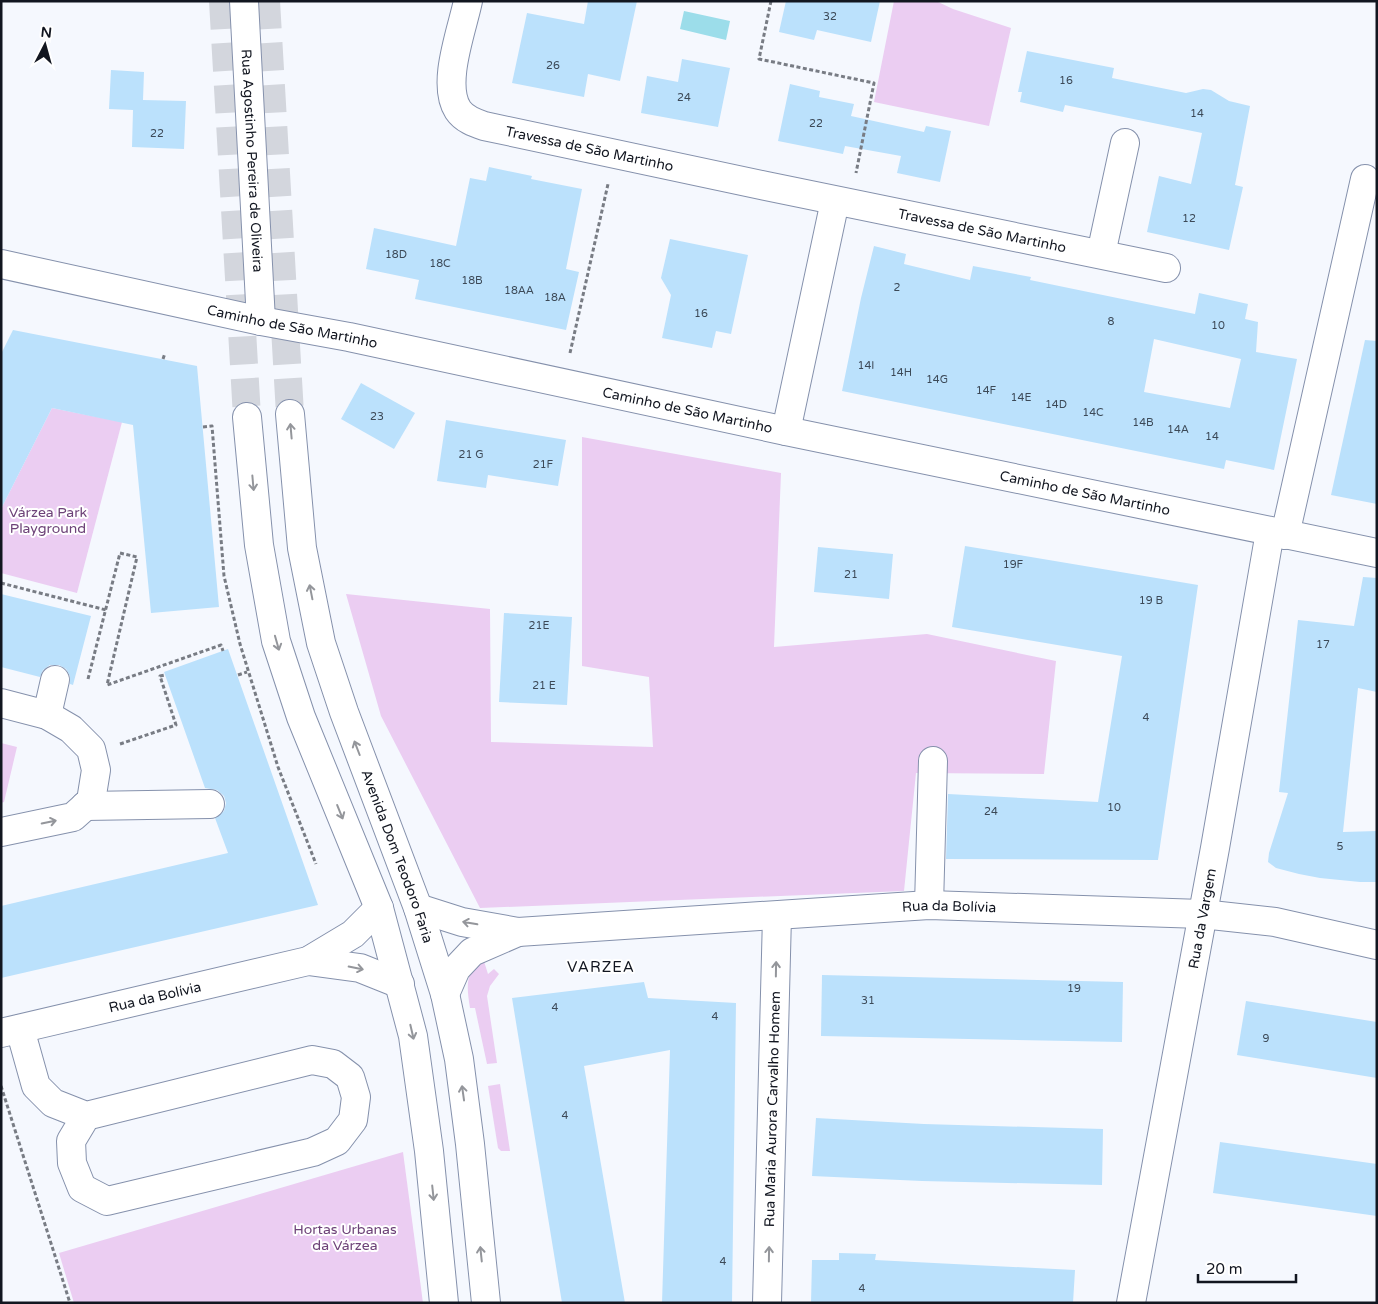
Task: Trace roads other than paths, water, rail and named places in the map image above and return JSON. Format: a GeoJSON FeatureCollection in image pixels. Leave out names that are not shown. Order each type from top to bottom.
{"type":"FeatureCollection","features":[{"type":"Feature","properties":{"kind":"street","name":"Rua Agostinho Pereira de Oliveira"},"geometry":{"type":"LineString","coordinates":[[244,1],[261,321]]}},
{"type":"Feature","properties":{"kind":"street","name":"Travessa de São Martinho"},"geometry":{"type":"LineString","coordinates":[[468,1],[452,72],[451,85],[453,99],[459,112],[469,121],[510,132],[835,201],[1166,268]]}},
{"type":"Feature","properties":{"kind":"street"},"geometry":{"type":"LineString","coordinates":[[1101,254],[1125,143]]}},
{"type":"Feature","properties":{"kind":"street","name":"Rua da Vargem"},"geometry":{"type":"LineString","coordinates":[[1131,1303],[1202,914],[1277,533],[1365,180]]}},
{"type":"Feature","properties":{"kind":"street"},"geometry":{"type":"LineString","coordinates":[[786,431],[835,201]]}},
{"type":"Feature","properties":{"kind":"street","name":"Caminho de São Martinho"},"geometry":{"type":"LineString","coordinates":[[1,264],[261,321],[349,337],[786,431],[1377,553]]}},
{"type":"Feature","properties":{"kind":"street","name":"Avenida Dom Teodoro Faria"},"geometry":{"type":"LineString","coordinates":[[290,414],[302,548],[321,643],[344,712],[418,908],[445,994],[459,1059],[470,1144],[486,1303]]}},
{"type":"Feature","properties":{"kind":"street"},"geometry":{"type":"LineString","coordinates":[[247,417],[259,545],[276,641],[301,717],[379,908],[413,1036],[429,1151],[444,1303]]}},
{"type":"Feature","properties":{"kind":"street"},"geometry":{"type":"LineString","coordinates":[[47,715],[55,680]]}},
{"type":"Feature","properties":{"kind":"street"},"geometry":{"type":"LineString","coordinates":[[1,703],[47,715],[72,729],[90,748],[96,770],[91,801],[73,817],[1,832]]}},
{"type":"Feature","properties":{"kind":"street"},"geometry":{"type":"LineString","coordinates":[[929,906],[933,761]]}},
{"type":"Feature","properties":{"kind":"street"},"geometry":{"type":"LineString","coordinates":[[85,806],[210,804]]}},
{"type":"Feature","properties":{"kind":"street","name":"Rua da Bolívia"},"geometry":{"type":"LineString","coordinates":[[418,908],[462,922],[518,932],[929,906],[1202,914],[1274,922],[1377,945]]}},
{"type":"Feature","properties":{"kind":"street","name":"Rua da Bolívia"},"geometry":{"type":"LineString","coordinates":[[11,1031],[308,961],[353,934],[379,908]]}},
{"type":"Feature","properties":{"kind":"street","name":"Rua Maria Aurora Carvalho Homem"},"geometry":{"type":"LineString","coordinates":[[767,1303],[777,916]]}},
{"type":"Feature","properties":{"kind":"street","name":"Rua da Bolívia"},"geometry":{"type":"LineString","coordinates":[[445,994],[456,968],[472,952],[518,932]]}},
{"type":"Feature","properties":{"kind":"street","name":"Rua da Bolívia"},"geometry":{"type":"LineString","coordinates":[[308,961],[360,968],[400,984]]}},
{"type":"Feature","properties":{"kind":"street"},"geometry":{"type":"LineString","coordinates":[[11,1031],[36,1086],[53,1103],[86,1116],[312,1060],[333,1064],[350,1077],[356,1097],[353,1120],[337,1141],[313,1152],[107,1201],[82,1188],[72,1163],[71,1141],[86,1116]]}},
{"type":"Feature","properties":{"kind":"water"},"geometry":{"type":"Polygon","coordinates":[[[684,11],[730,21],[726,40],[680,29],[684,11]]]}},
{"type":"Feature","properties":{"kind":"tunnel"},"geometry":{"type":"LineString","coordinates":[[223,1],[247,417]]}},
{"type":"Feature","properties":{"kind":"tunnel"},"geometry":{"type":"LineString","coordinates":[[266,1],[290,414]]}},
{"type":"Feature","properties":{"kind":"district","name":"VARZEA"},"geometry":{"type":"Point","coordinates":[601,967]}},
{"type":"Feature","properties":{"kind":"park label","name":"Várzea Park Playground"},"geometry":{"type":"Point","coordinates":[48,520]}},
{"type":"Feature","properties":{"kind":"park label","name":"Hortas Urbanas da Várzea"},"geometry":{"type":"Point","coordinates":[345,1238]}}]}
